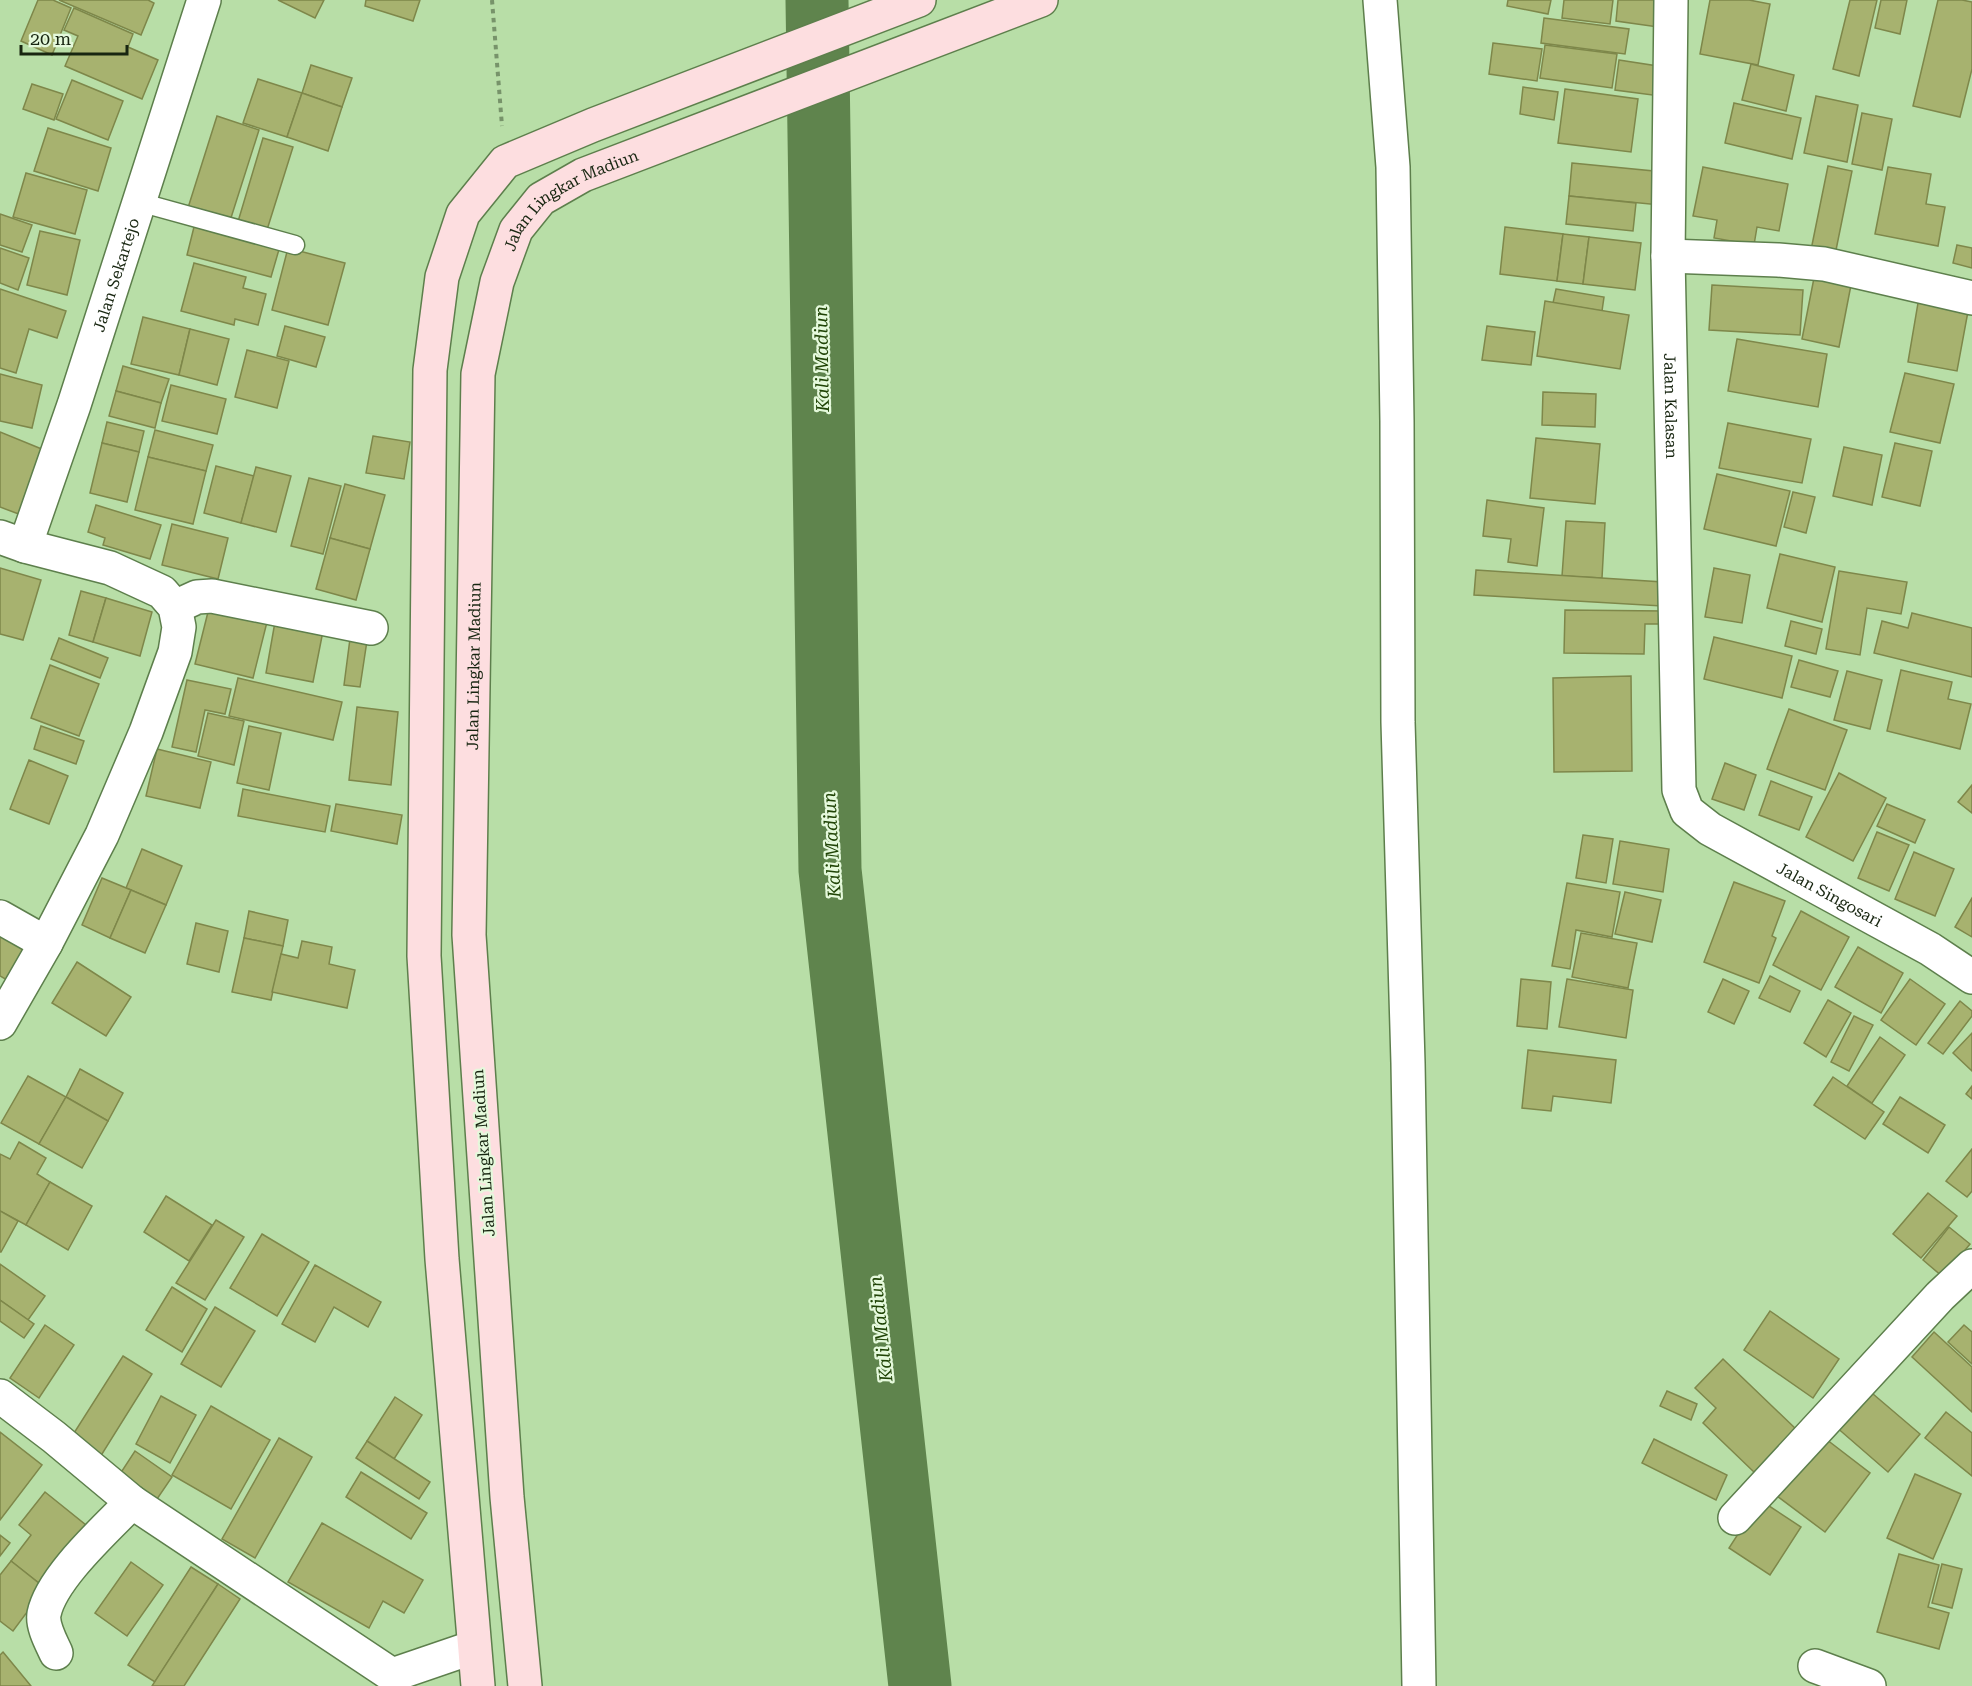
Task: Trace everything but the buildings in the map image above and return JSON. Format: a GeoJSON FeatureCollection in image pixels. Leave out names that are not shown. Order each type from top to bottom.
{"type":"FeatureCollection","features":[{"type":"Feature","properties":{"kind":"main road"},"geometry":{"type":"LineString","coordinates":[[478,1686],[442,1259],[424,956],[430,370],[442,277],[463,214],[505,162],[592,125],[919,0]]}},
{"type":"Feature","properties":{"kind":"main road","name":"Jalan Lingkar Madiun"},"geometry":{"type":"LineString","coordinates":[[525,1686],[507,1497],[469,935],[478,374],[497,282],[516,230],[542,199],[583,175],[1041,0]]}},
{"type":"Feature","properties":{"kind":"main road"},"geometry":{"type":"LineString","coordinates":[[461,1502],[507,1497]]}},
{"type":"Feature","properties":{"kind":"street","name":"Jalan Sekartejo"},"geometry":{"type":"LineString","coordinates":[[13,542],[74,405],[204,0]]}},
{"type":"Feature","properties":{"kind":"street"},"geometry":{"type":"LineString","coordinates":[[1380,0],[1393,167],[1398,722],[1408,1063],[1419,1686]]}},
{"type":"Feature","properties":{"kind":"street","name":"Jalan Kalasan"},"geometry":{"type":"LineString","coordinates":[[1671,0],[1668,256],[1679,790],[1687,811]]}},
{"type":"Feature","properties":{"kind":"street"},"geometry":{"type":"LineString","coordinates":[[1668,256],[1824,264],[1972,297]]}},
{"type":"Feature","properties":{"kind":"street"},"geometry":{"type":"LineString","coordinates":[[0,1023],[46,943],[102,835],[146,732],[175,652],[178,627],[174,607],[162,592],[129,575],[13,542]]}},
{"type":"Feature","properties":{"kind":"street"},"geometry":{"type":"LineString","coordinates":[[174,607],[197,597],[212,596],[371,628]]}},
{"type":"Feature","properties":{"kind":"street","name":"Jalan Singosari"},"geometry":{"type":"LineString","coordinates":[[1687,811],[1710,829],[1930,949],[1972,977]]}},
{"type":"Feature","properties":{"kind":"street"},"geometry":{"type":"LineString","coordinates":[[0,917],[46,943]]}},
{"type":"Feature","properties":{"kind":"street"},"geometry":{"type":"LineString","coordinates":[[1735,1518],[1940,1296],[1972,1266]]}},
{"type":"Feature","properties":{"kind":"street"},"geometry":{"type":"LineString","coordinates":[[0,1396],[54,1437],[132,1502],[390,1681],[474,1647]]}},
{"type":"Feature","properties":{"kind":"street"},"geometry":{"type":"LineString","coordinates":[[56,1653],[43,1616],[52,1591],[132,1502]]}},
{"type":"Feature","properties":{"kind":"street"},"geometry":{"type":"LineString","coordinates":[[1815,1666],[1869,1686]]}},
{"type":"Feature","properties":{"kind":"lane"},"geometry":{"type":"LineString","coordinates":[[139,202],[295,245]]}},
{"type":"Feature","properties":{"kind":"path"},"geometry":{"type":"LineString","coordinates":[[492,0],[505,162]]}},
{"type":"Feature","properties":{"kind":"waterway","name":"Kali Madiun"},"geometry":{"type":"LineString","coordinates":[[817,0],[830,870],[920,1686]]}}]}
